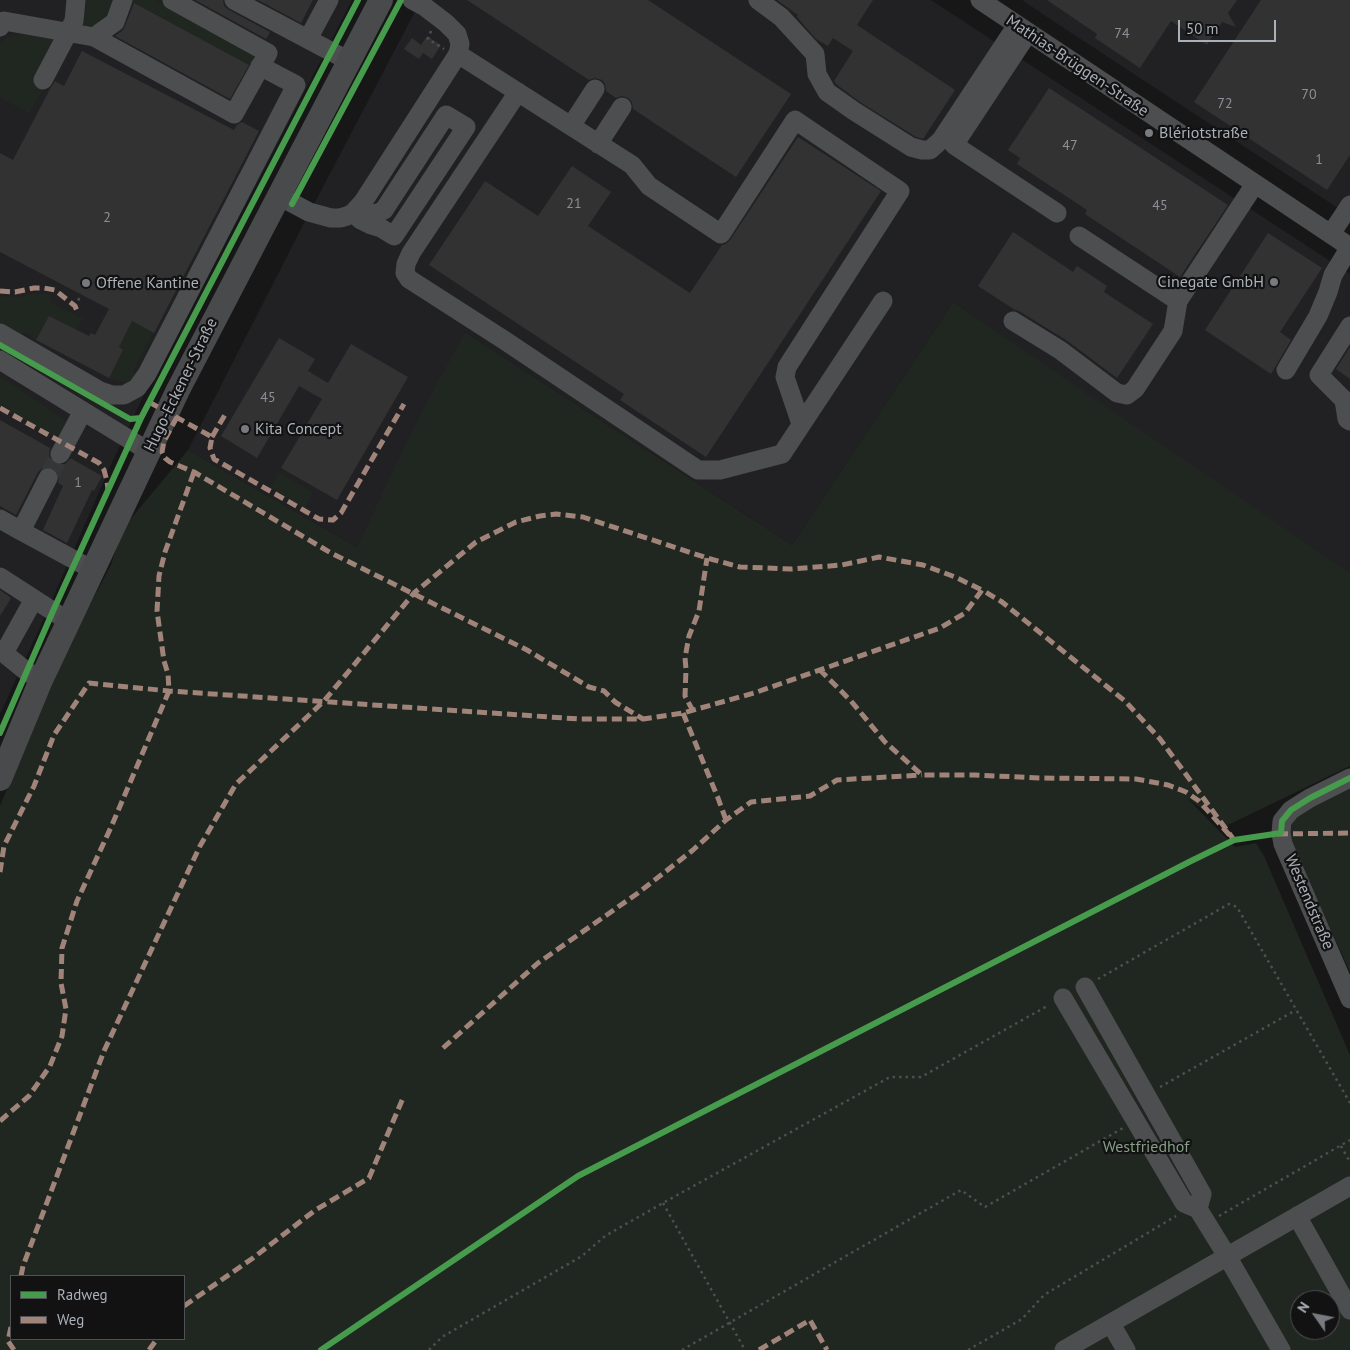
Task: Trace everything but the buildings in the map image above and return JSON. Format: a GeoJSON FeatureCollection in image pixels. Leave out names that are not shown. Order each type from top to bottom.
{"type":"FeatureCollection","features":[{"type":"Feature","properties":{"kind":"main road","name":"Hugo-Eckener-Straße"},"geometry":{"type":"LineString","coordinates":[[0,779],[41,680],[148,451],[208,330],[381,0]]}},
{"type":"Feature","properties":{"kind":"street"},"geometry":{"type":"LineString","coordinates":[[94,37],[115,22],[124,0]]}},
{"type":"Feature","properties":{"kind":"street"},"geometry":{"type":"LineString","coordinates":[[0,27],[4,21],[94,37],[234,114],[268,52],[172,0]]}},
{"type":"Feature","properties":{"kind":"street"},"geometry":{"type":"LineString","coordinates":[[234,0],[349,62]]}},
{"type":"Feature","properties":{"kind":"street"},"geometry":{"type":"LineString","coordinates":[[308,39],[329,0]]}},
{"type":"Feature","properties":{"kind":"street"},"geometry":{"type":"LineString","coordinates":[[279,196],[292,204],[331,218],[340,218],[356,210],[457,55],[460,44],[457,34],[446,23],[412,0]]}},
{"type":"Feature","properties":{"kind":"street"},"geometry":{"type":"LineString","coordinates":[[758,0],[781,17],[815,54],[817,74],[827,92],[910,147],[922,150],[930,150],[941,140],[1022,29]]}},
{"type":"Feature","properties":{"kind":"street","name":"Mathias-Brüggen-Straße"},"geometry":{"type":"LineString","coordinates":[[980,0],[1350,247]]}},
{"type":"Feature","properties":{"kind":"street"},"geometry":{"type":"LineString","coordinates":[[43,80],[74,21],[72,2]]}},
{"type":"Feature","properties":{"kind":"street"},"geometry":{"type":"LineString","coordinates":[[1022,29],[954,144],[1056,213]]}},
{"type":"Feature","properties":{"kind":"street"},"geometry":{"type":"LineString","coordinates":[[457,55],[632,165],[649,186],[721,234],[795,120],[900,191],[786,367],[785,377],[801,424]]}},
{"type":"Feature","properties":{"kind":"street"},"geometry":{"type":"LineString","coordinates":[[0,333],[100,391],[112,395],[124,395],[137,388],[147,374],[296,85],[260,66]]}},
{"type":"Feature","properties":{"kind":"street"},"geometry":{"type":"LineString","coordinates":[[571,126],[594,89]]}},
{"type":"Feature","properties":{"kind":"street"},"geometry":{"type":"LineString","coordinates":[[518,92],[411,253],[406,264],[405,273],[409,279],[698,470],[720,470],[782,454],[883,301]]}},
{"type":"Feature","properties":{"kind":"street"},"geometry":{"type":"LineString","coordinates":[[598,144],[622,107]]}},
{"type":"Feature","properties":{"kind":"street"},"geometry":{"type":"LineString","coordinates":[[446,115],[466,127],[394,236],[381,228],[371,225],[356,210],[376,214],[384,210],[446,115]]}},
{"type":"Feature","properties":{"kind":"street"},"geometry":{"type":"LineString","coordinates":[[1013,321],[1060,350],[1117,393],[1127,395],[1135,389],[1173,331],[1178,301],[1255,184]]}},
{"type":"Feature","properties":{"kind":"street"},"geometry":{"type":"LineString","coordinates":[[1331,234],[1350,205]]}},
{"type":"Feature","properties":{"kind":"street"},"geometry":{"type":"LineString","coordinates":[[1079,236],[1178,301]]}},
{"type":"Feature","properties":{"kind":"street"},"geometry":{"type":"LineString","coordinates":[[1286,370],[1318,316],[1333,275],[1350,247]]}},
{"type":"Feature","properties":{"kind":"street"},"geometry":{"type":"LineString","coordinates":[[1350,326],[1319,375],[1344,400],[1347,419],[1350,421]]}},
{"type":"Feature","properties":{"kind":"street"},"geometry":{"type":"LineString","coordinates":[[1,362],[148,451]]}},
{"type":"Feature","properties":{"kind":"street"},"geometry":{"type":"LineString","coordinates":[[60,454],[83,411]]}},
{"type":"Feature","properties":{"kind":"street"},"geometry":{"type":"LineString","coordinates":[[21,531],[48,478]]}},
{"type":"Feature","properties":{"kind":"street"},"geometry":{"type":"LineString","coordinates":[[0,519],[93,570]]}},
{"type":"Feature","properties":{"kind":"street"},"geometry":{"type":"LineString","coordinates":[[0,577],[68,622]]}},
{"type":"Feature","properties":{"kind":"street"},"geometry":{"type":"LineString","coordinates":[[34,599],[2,651],[22,668],[41,680]]}},
{"type":"Feature","properties":{"kind":"street","name":"Westendstraße"},"geometry":{"type":"LineString","coordinates":[[1350,778],[1291,810],[1282,821],[1281,833],[1283,844],[1350,998]]}},
{"type":"Feature","properties":{"kind":"street"},"geometry":{"type":"LineString","coordinates":[[1085,987],[1202,1194],[1199,1213]]}},
{"type":"Feature","properties":{"kind":"street"},"geometry":{"type":"LineString","coordinates":[[1063,998],[1184,1203],[1199,1213],[1227,1256],[1281,1350]]}},
{"type":"Feature","properties":{"kind":"street"},"geometry":{"type":"LineString","coordinates":[[1064,1350],[1350,1186]]}},
{"type":"Feature","properties":{"kind":"street"},"geometry":{"type":"LineString","coordinates":[[1297,1216],[1350,1310]]}},
{"type":"Feature","properties":{"kind":"street"},"geometry":{"type":"LineString","coordinates":[[1111,1324],[1126,1350]]}},
{"type":"Feature","properties":{"kind":"path"},"geometry":{"type":"LineString","coordinates":[[431,31],[428,38],[457,55]]}},
{"type":"Feature","properties":{"kind":"path"},"geometry":{"type":"LineString","coordinates":[[75,306],[81,294]]}},
{"type":"Feature","properties":{"kind":"path"},"geometry":{"type":"LineString","coordinates":[[1085,987],[1229,904],[1237,907],[1350,1103]]}},
{"type":"Feature","properties":{"kind":"path"},"geometry":{"type":"LineString","coordinates":[[429,1350],[442,1337],[582,1256],[605,1236],[890,1078],[921,1077],[1063,998]]}},
{"type":"Feature","properties":{"kind":"path"},"geometry":{"type":"LineString","coordinates":[[1146,1096],[1296,1010]]}},
{"type":"Feature","properties":{"kind":"path"},"geometry":{"type":"LineString","coordinates":[[682,1350],[961,1190],[985,1207],[1136,1121]]}},
{"type":"Feature","properties":{"kind":"path"},"geometry":{"type":"LineString","coordinates":[[968,1350],[1022,1319],[1044,1295],[1199,1213],[1350,1140]]}},
{"type":"Feature","properties":{"kind":"path"},"geometry":{"type":"LineString","coordinates":[[1341,1146],[1350,1162]]}},
{"type":"Feature","properties":{"kind":"path"},"geometry":{"type":"LineString","coordinates":[[663,1204],[745,1350]]}},
{"type":"Feature","properties":{"kind":"shaded area"},"geometry":{"type":"Polygon","coordinates":[[[0,0],[352,0],[253,191],[148,386],[0,714],[0,0]]]}},
{"type":"Feature","properties":{"kind":"shaded area"},"geometry":{"type":"Polygon","coordinates":[[[421,0],[931,0],[1350,274],[1350,573],[1241,501],[953,302],[792,545],[465,332],[357,547],[188,450],[421,0]]]}},
{"type":"Feature","properties":{"kind":"shaded area"},"geometry":{"type":"Polygon","coordinates":[[[1022,0],[1350,0],[1350,216],[1047,17],[1022,0]]]}},
{"type":"Feature","properties":{"kind":"green space"},"geometry":{"type":"Polygon","coordinates":[[[80,0],[120,0],[110,16],[91,30],[80,26],[80,0]]]}},
{"type":"Feature","properties":{"kind":"green space"},"geometry":{"type":"Polygon","coordinates":[[[127,0],[156,0],[251,51],[257,64],[232,102],[230,100],[249,65],[127,0]]]}},
{"type":"Feature","properties":{"kind":"green space"},"geometry":{"type":"Polygon","coordinates":[[[20,34],[59,39],[45,86],[29,114],[0,97],[0,43],[7,38],[20,34]]]}},
{"type":"Feature","properties":{"kind":"green space"},"geometry":{"type":"Polygon","coordinates":[[[35,293],[50,294],[51,302],[83,318],[77,330],[49,316],[36,340],[24,332],[18,338],[0,326],[0,296],[17,297],[35,293]]]}},
{"type":"Feature","properties":{"kind":"green space","name":"Westfriedhof"},"geometry":{"type":"Polygon","coordinates":[[[953,302],[1350,573],[1350,766],[1226,826],[1187,798],[1235,847],[1256,843],[1264,856],[1350,1055],[1350,1350],[0,1350],[0,806],[30,733],[78,627],[111,565],[123,528],[188,450],[357,547],[416,423],[465,332],[792,545],[953,302]]]}},
{"type":"Feature","properties":{"kind":"green space"},"geometry":{"type":"Polygon","coordinates":[[[132,321],[154,333],[133,371],[139,380],[127,389],[124,382],[109,378],[123,350],[119,347],[132,321]]]}},
{"type":"Feature","properties":{"kind":"green space"},"geometry":{"type":"Polygon","coordinates":[[[0,378],[3,378],[66,421],[67,424],[61,441],[0,406],[0,378]]]}},
{"type":"Feature","properties":{"kind":"green space"},"geometry":{"type":"Polygon","coordinates":[[[279,472],[313,492],[305,508],[270,488],[279,472]]]}},
{"type":"Feature","properties":{"kind":"green space"},"geometry":{"type":"Polygon","coordinates":[[[1350,784],[1350,972],[1291,843],[1289,825],[1298,811],[1350,784]]]}},
{"type":"Feature","properties":{"kind":"tunnel"},"geometry":{"type":"LineString","coordinates":[[48,478],[60,454]]}},
{"type":"Feature","properties":{"kind":"marked path"},"geometry":{"type":"LineString","coordinates":[[0,291],[15,292],[34,288],[55,290],[75,306],[77,311]]}},
{"type":"Feature","properties":{"kind":"marked path"},"geometry":{"type":"LineString","coordinates":[[149,402],[212,437],[210,448],[214,459],[319,519],[333,520],[341,513],[404,404]]}},
{"type":"Feature","properties":{"kind":"marked path"},"geometry":{"type":"LineString","coordinates":[[0,408],[99,463],[104,470],[108,489]]}},
{"type":"Feature","properties":{"kind":"marked path"},"geometry":{"type":"LineString","coordinates":[[212,437],[226,413]]}},
{"type":"Feature","properties":{"kind":"marked path"},"geometry":{"type":"LineString","coordinates":[[177,417],[164,441],[162,452],[170,462],[194,472],[331,553],[527,650],[589,687],[604,691],[615,702],[643,719]]}},
{"type":"Feature","properties":{"kind":"marked path"},"geometry":{"type":"LineString","coordinates":[[0,1121],[29,1096],[50,1066],[62,1036],[66,1009],[61,983],[62,948],[77,901],[112,825],[169,691],[168,674],[164,661],[157,611],[159,576],[165,552],[194,472]]}},
{"type":"Feature","properties":{"kind":"marked path"},"geometry":{"type":"LineString","coordinates":[[21,1275],[104,1051],[200,846],[236,784],[324,701],[414,593],[476,542],[516,522],[556,514],[583,517],[740,567],[792,569],[842,565],[879,557],[923,565],[982,590]]}},
{"type":"Feature","properties":{"kind":"marked path"},"geometry":{"type":"LineString","coordinates":[[693,711],[685,696],[685,658],[689,636],[699,611],[707,558]]}},
{"type":"Feature","properties":{"kind":"marked path"},"geometry":{"type":"LineString","coordinates":[[0,872],[4,846],[34,786],[54,735],[89,683],[169,691],[579,719],[643,719],[683,713],[754,693],[940,628],[965,613],[982,590],[1002,602],[1125,701],[1160,739],[1234,840],[1199,801],[1186,792],[1168,785],[1136,779],[922,775],[885,742],[851,701],[820,670]]}},
{"type":"Feature","properties":{"kind":"marked path"},"geometry":{"type":"LineString","coordinates":[[683,713],[726,820]]}},
{"type":"Feature","properties":{"kind":"marked path"},"geometry":{"type":"LineString","coordinates":[[443,1048],[538,963],[638,893],[693,850],[726,820],[751,802],[810,796],[837,780],[922,775]]}},
{"type":"Feature","properties":{"kind":"marked path"},"geometry":{"type":"LineString","coordinates":[[1278,834],[1350,833]]}},
{"type":"Feature","properties":{"kind":"marked path"},"geometry":{"type":"LineString","coordinates":[[185,1305],[253,1258],[314,1211],[369,1178],[403,1098]]}},
{"type":"Feature","properties":{"kind":"marked path"},"geometry":{"type":"LineString","coordinates":[[759,1350],[810,1320],[827,1350]]}},
{"type":"Feature","properties":{"kind":"marked path"},"geometry":{"type":"LineString","coordinates":[[10,1332],[8,1341],[14,1350]]}},
{"type":"Feature","properties":{"kind":"marked path"},"geometry":{"type":"LineString","coordinates":[[149,1350],[156,1340]]}},
{"type":"Feature","properties":{"kind":"cycle path"},"geometry":{"type":"LineString","coordinates":[[0,733],[141,418],[358,0]]}},
{"type":"Feature","properties":{"kind":"cycle path"},"geometry":{"type":"LineString","coordinates":[[292,204],[401,0]]}},
{"type":"Feature","properties":{"kind":"cycle path"},"geometry":{"type":"LineString","coordinates":[[0,345],[130,419],[141,418]]}},
{"type":"Feature","properties":{"kind":"cycle path"},"geometry":{"type":"LineString","coordinates":[[321,1350],[578,1176],[1234,840],[1281,833],[1282,821],[1291,810],[1350,778]]}},
{"type":"Feature","properties":{"kind":"place","name":"Blériotstraße"},"geometry":{"type":"Point","coordinates":[1149,133]}},
{"type":"Feature","properties":{"kind":"place","name":"Cinegate GmbH"},"geometry":{"type":"Point","coordinates":[1274,282]}},
{"type":"Feature","properties":{"kind":"place","name":"Offene Kantine"},"geometry":{"type":"Point","coordinates":[86,283]}},
{"type":"Feature","properties":{"kind":"place","name":"Kita Concept"},"geometry":{"type":"Point","coordinates":[245,429]}}]}
